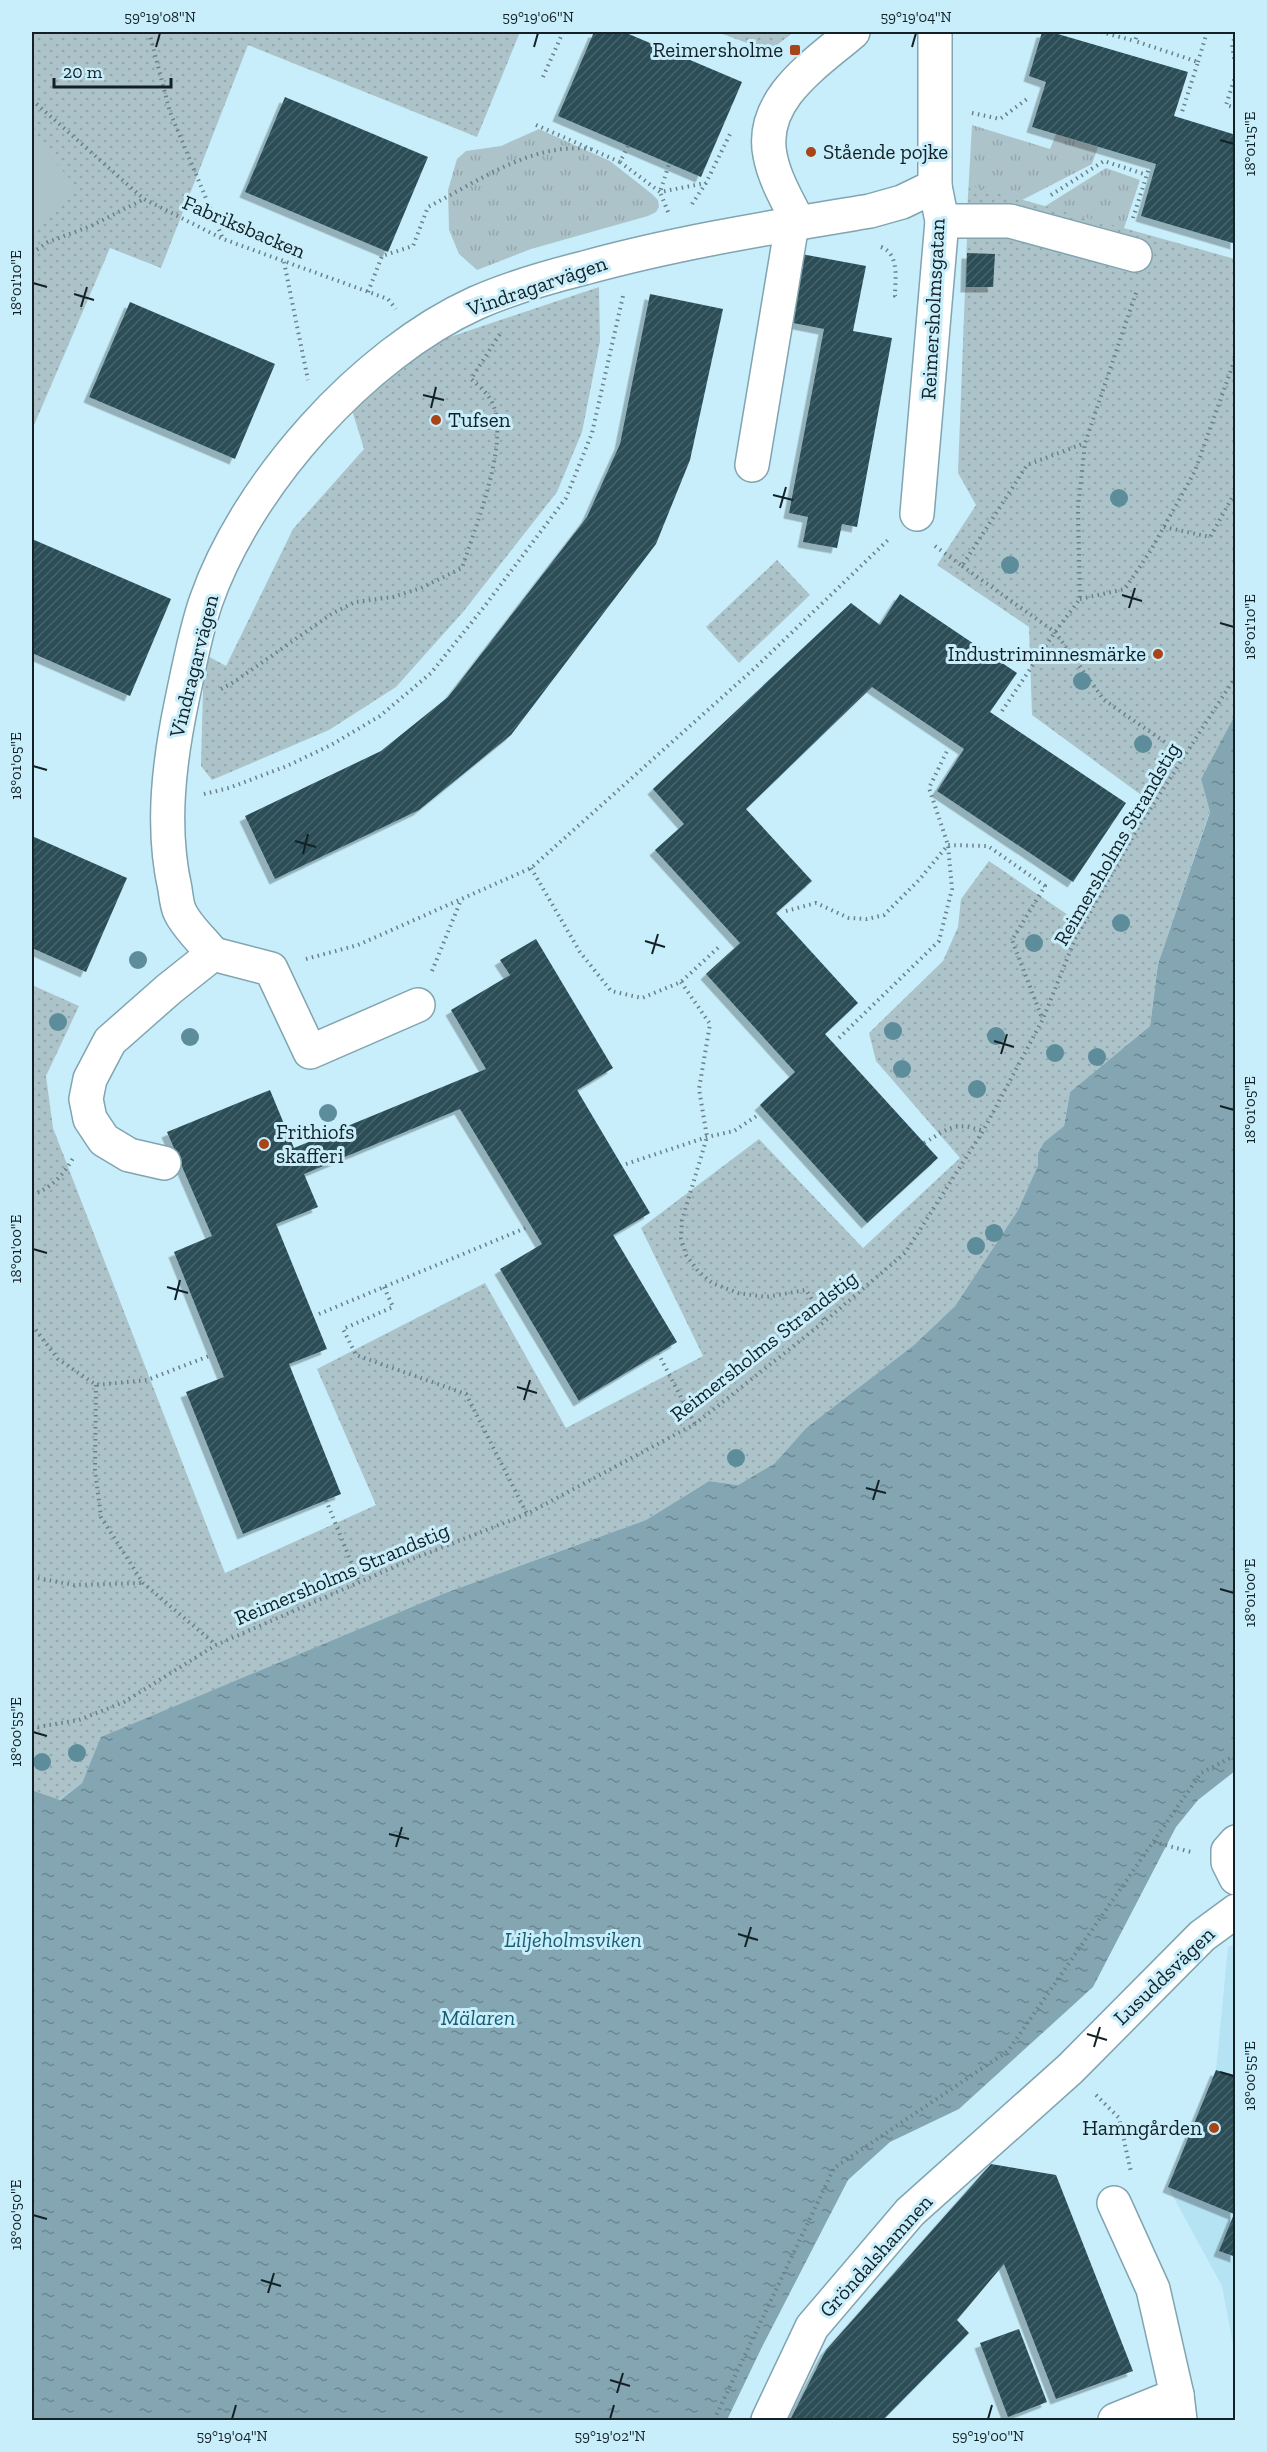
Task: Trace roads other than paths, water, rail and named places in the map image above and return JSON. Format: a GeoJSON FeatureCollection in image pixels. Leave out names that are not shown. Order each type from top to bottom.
{"type":"FeatureCollection","features":[{"type":"Feature","properties":{"kind":"street"},"geometry":{"type":"LineString","coordinates":[[752,465],[795,223],[770,154],[770,120],[788,89],[853,32]]}},
{"type":"Feature","properties":{"kind":"street","name":"Reimersholmsgatan"},"geometry":{"type":"LineString","coordinates":[[917,514],[926,434],[942,221],[934,186],[935,32]]}},
{"type":"Feature","properties":{"kind":"street","name":"Vindragarvägen"},"geometry":{"type":"LineString","coordinates":[[213,954],[179,912],[168,857],[168,801],[176,729],[206,601],[234,539],[270,481],[313,428],[352,389],[417,334],[477,303],[550,277],[644,251],[870,211],[902,202],[934,186]]}},
{"type":"Feature","properties":{"kind":"street"},"geometry":{"type":"LineString","coordinates":[[942,221],[1010,221],[1135,255]]}},
{"type":"Feature","properties":{"kind":"street"},"geometry":{"type":"LineString","coordinates":[[164,1163],[129,1155],[104,1140],[90,1119],[86,1099],[90,1079],[110,1041],[213,954],[271,969],[310,1052],[418,1005]]}},
{"type":"Feature","properties":{"kind":"street"},"geometry":{"type":"LineString","coordinates":[[1236,1842],[1228,1851],[1228,1862],[1236,1878]]}},
{"type":"Feature","properties":{"kind":"street","name":"Lusuddsvägen"},"geometry":{"type":"LineString","coordinates":[[1081,2080],[1202,1936],[1236,1911]]}},
{"type":"Feature","properties":{"kind":"street","name":"Gröndalshamnen"},"geometry":{"type":"LineString","coordinates":[[768,2421],[812,2327],[910,2212],[1081,2080]]}},
{"type":"Feature","properties":{"kind":"street"},"geometry":{"type":"LineString","coordinates":[[1113,2203],[1153,2289],[1178,2408],[1114,2421]]}},
{"type":"Feature","properties":{"kind":"water","name":"Liljeholmsviken"},"geometry":{"type":"Polygon","coordinates":[[[1235,715],[1235,1771],[1198,1800],[1176,1827],[1093,1987],[959,2109],[890,2142],[848,2180],[727,2420],[32,2420],[32,1790],[60,1800],[82,1783],[101,1737],[445,1593],[646,1520],[709,1481],[738,1485],[775,1463],[806,1428],[914,1345],[955,1306],[1018,1210],[1038,1165],[1038,1153],[1044,1142],[1064,1126],[1070,1092],[1150,1026],[1158,964],[1210,812],[1201,779],[1235,715]]]}},
{"type":"Feature","properties":{"kind":"place","name":"Reimersholme"},"geometry":{"type":"Point","coordinates":[795,50]}},
{"type":"Feature","properties":{"kind":"place","name":"Stående pojke"},"geometry":{"type":"Point","coordinates":[811,152]}},
{"type":"Feature","properties":{"kind":"place","name":"Tufsen"},"geometry":{"type":"Point","coordinates":[436,420]}},
{"type":"Feature","properties":{"kind":"place","name":"Industriminnesmärke"},"geometry":{"type":"Point","coordinates":[1158,654]}},
{"type":"Feature","properties":{"kind":"place","name":"Frithiofs skafferi"},"geometry":{"type":"Point","coordinates":[264,1144]}},
{"type":"Feature","properties":{"kind":"place","name":"Hamngården"},"geometry":{"type":"Point","coordinates":[1214,2128]}},
{"type":"Feature","properties":{"kind":"water label","name":"Mälaren"},"geometry":{"type":"Point","coordinates":[478,2017]}}]}
